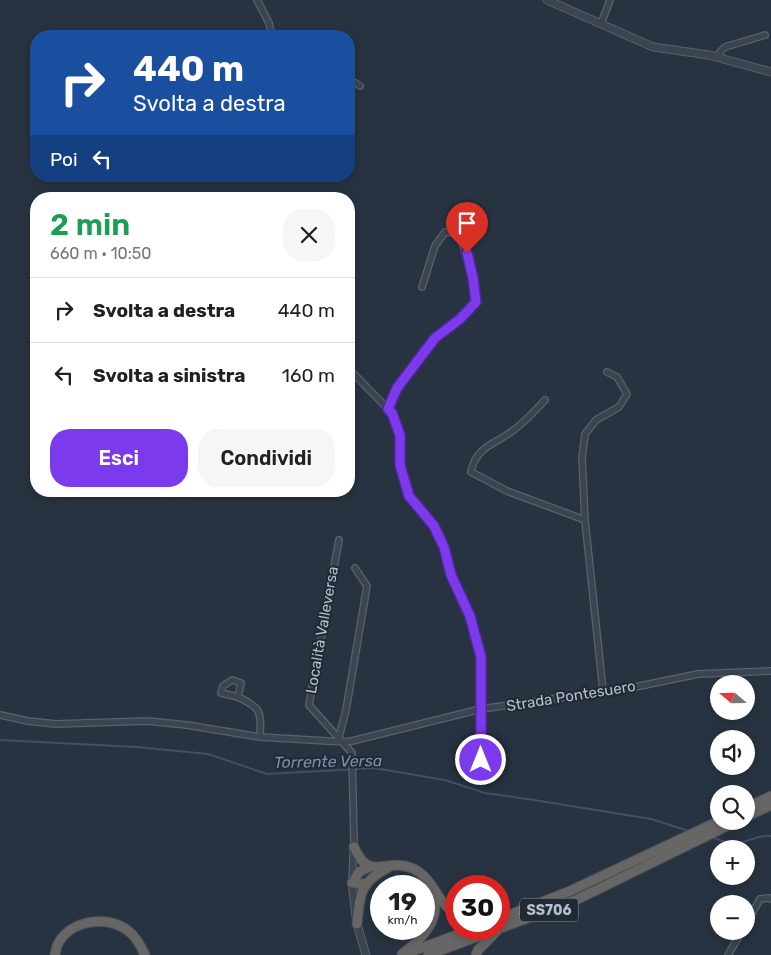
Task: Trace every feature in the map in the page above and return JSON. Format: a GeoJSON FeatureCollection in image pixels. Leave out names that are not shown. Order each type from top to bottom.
{"type":"FeatureCollection","features":[{"type":"Feature","properties":{"kind":"highway"},"geometry":{"type":"LineString","coordinates":[[755,804],[771,796]]}},
{"type":"Feature","properties":{"kind":"highway"},"geometry":{"type":"LineString","coordinates":[[755,813],[771,805]]}},
{"type":"Feature","properties":{"kind":"highway","name":"SS706"},"geometry":{"type":"LineString","coordinates":[[510,919],[710,825]]}},
{"type":"Feature","properties":{"kind":"highway","name":"SS706"},"geometry":{"type":"LineString","coordinates":[[510,921],[576,900],[719,830]]}},
{"type":"Feature","properties":{"kind":"highway"},"geometry":{"type":"LineString","coordinates":[[354,846],[360,860],[369,867]]}},
{"type":"Feature","properties":{"kind":"highway"},"geometry":{"type":"LineString","coordinates":[[365,884],[352,883],[359,872],[369,867],[404,865],[424,875]]}},
{"type":"Feature","properties":{"kind":"highway"},"geometry":{"type":"LineString","coordinates":[[357,924],[360,899],[365,884],[375,874],[392,866]]}},
{"type":"Feature","properties":{"kind":"highway"},"geometry":{"type":"LineString","coordinates":[[435,890],[445,905]]}},
{"type":"Feature","properties":{"kind":"highway"},"geometry":{"type":"LineString","coordinates":[[55,955],[58,943],[70,931],[84,924],[99,920],[128,930],[140,944],[146,955]]}},
{"type":"Feature","properties":{"kind":"highway"},"geometry":{"type":"LineString","coordinates":[[401,955],[419,940]]}},
{"type":"Feature","properties":{"kind":"highway"},"geometry":{"type":"LineString","coordinates":[[401,955],[445,940]]}},
{"type":"Feature","properties":{"kind":"highway","name":"SS706"},"geometry":{"type":"LineString","coordinates":[[428,955],[463,940]]}},
{"type":"Feature","properties":{"kind":"highway"},"geometry":{"type":"LineString","coordinates":[[476,955],[486,940]]}},
{"type":"Feature","properties":{"kind":"street"},"geometry":{"type":"LineString","coordinates":[[257,0],[271,30]]}},
{"type":"Feature","properties":{"kind":"street"},"geometry":{"type":"LineString","coordinates":[[547,0],[653,47],[722,58],[771,72]]}},
{"type":"Feature","properties":{"kind":"street"},"geometry":{"type":"LineString","coordinates":[[601,24],[610,0]]}},
{"type":"Feature","properties":{"kind":"street"},"geometry":{"type":"LineString","coordinates":[[722,58],[719,53],[725,47],[766,35]]}},
{"type":"Feature","properties":{"kind":"street"},"geometry":{"type":"LineString","coordinates":[[355,83],[360,86]]}},
{"type":"Feature","properties":{"kind":"street"},"geometry":{"type":"LineString","coordinates":[[388,409],[397,388],[435,338],[460,319],[476,302],[469,261],[458,233],[445,232],[435,246],[422,287]]}},
{"type":"Feature","properties":{"kind":"street"},"geometry":{"type":"LineString","coordinates":[[603,691],[585,520],[582,458],[585,434],[596,420],[620,408],[627,394],[617,377],[607,372]]}},
{"type":"Feature","properties":{"kind":"street"},"geometry":{"type":"LineString","coordinates":[[355,375],[392,413],[400,435],[400,465],[409,496],[434,526],[444,547],[451,575],[470,616],[481,657],[481,760]]}},
{"type":"Feature","properties":{"kind":"street"},"geometry":{"type":"LineString","coordinates":[[545,400],[529,418],[483,449],[473,462],[471,472],[507,491],[585,520]]}},
{"type":"Feature","properties":{"kind":"street","name":"Località Valleversa"},"geometry":{"type":"LineString","coordinates":[[339,540],[309,705],[342,740]]}},
{"type":"Feature","properties":{"kind":"street","name":"Località Valleversa"},"geometry":{"type":"LineString","coordinates":[[342,740],[344,718],[367,586],[355,568]]}},
{"type":"Feature","properties":{"kind":"street","name":"Strada Pontesuero"},"geometry":{"type":"LineString","coordinates":[[0,715],[56,724],[115,721],[167,723],[260,737],[352,741],[481,709],[603,691],[698,674],[771,671]]}},
{"type":"Feature","properties":{"kind":"street"},"geometry":{"type":"LineString","coordinates":[[238,697],[253,704],[261,716],[260,737]]}},
{"type":"Feature","properties":{"kind":"street"},"geometry":{"type":"LineString","coordinates":[[342,740],[352,753],[354,846],[352,883],[357,924],[365,953]]}},
{"type":"Feature","properties":{"kind":"street"},"geometry":{"type":"LineString","coordinates":[[755,909],[760,900],[770,898]]}},
{"type":"Feature","properties":{"kind":"street"},"geometry":{"type":"LineString","coordinates":[[728,955],[737,940]]}},
{"type":"Feature","properties":{"kind":"waterway","name":"Torrente Versa"},"geometry":{"type":"LineString","coordinates":[[0,740],[136,747],[208,754],[267,774],[374,768],[445,780],[485,793],[651,819],[689,831]]}},
{"type":"Feature","properties":{"kind":"waterway","name":"Torrente Versa"},"geometry":{"type":"LineString","coordinates":[[711,837],[726,842],[740,843],[762,836],[771,836]]}},
{"type":"Feature","properties":{"kind":"route"},"geometry":{"type":"LineString","coordinates":[[467,253],[476,302],[460,319],[435,338],[397,388],[388,409],[392,413],[400,435],[400,465],[409,496],[434,526],[444,547],[451,575],[470,616],[481,657],[481,760]]}}]}
